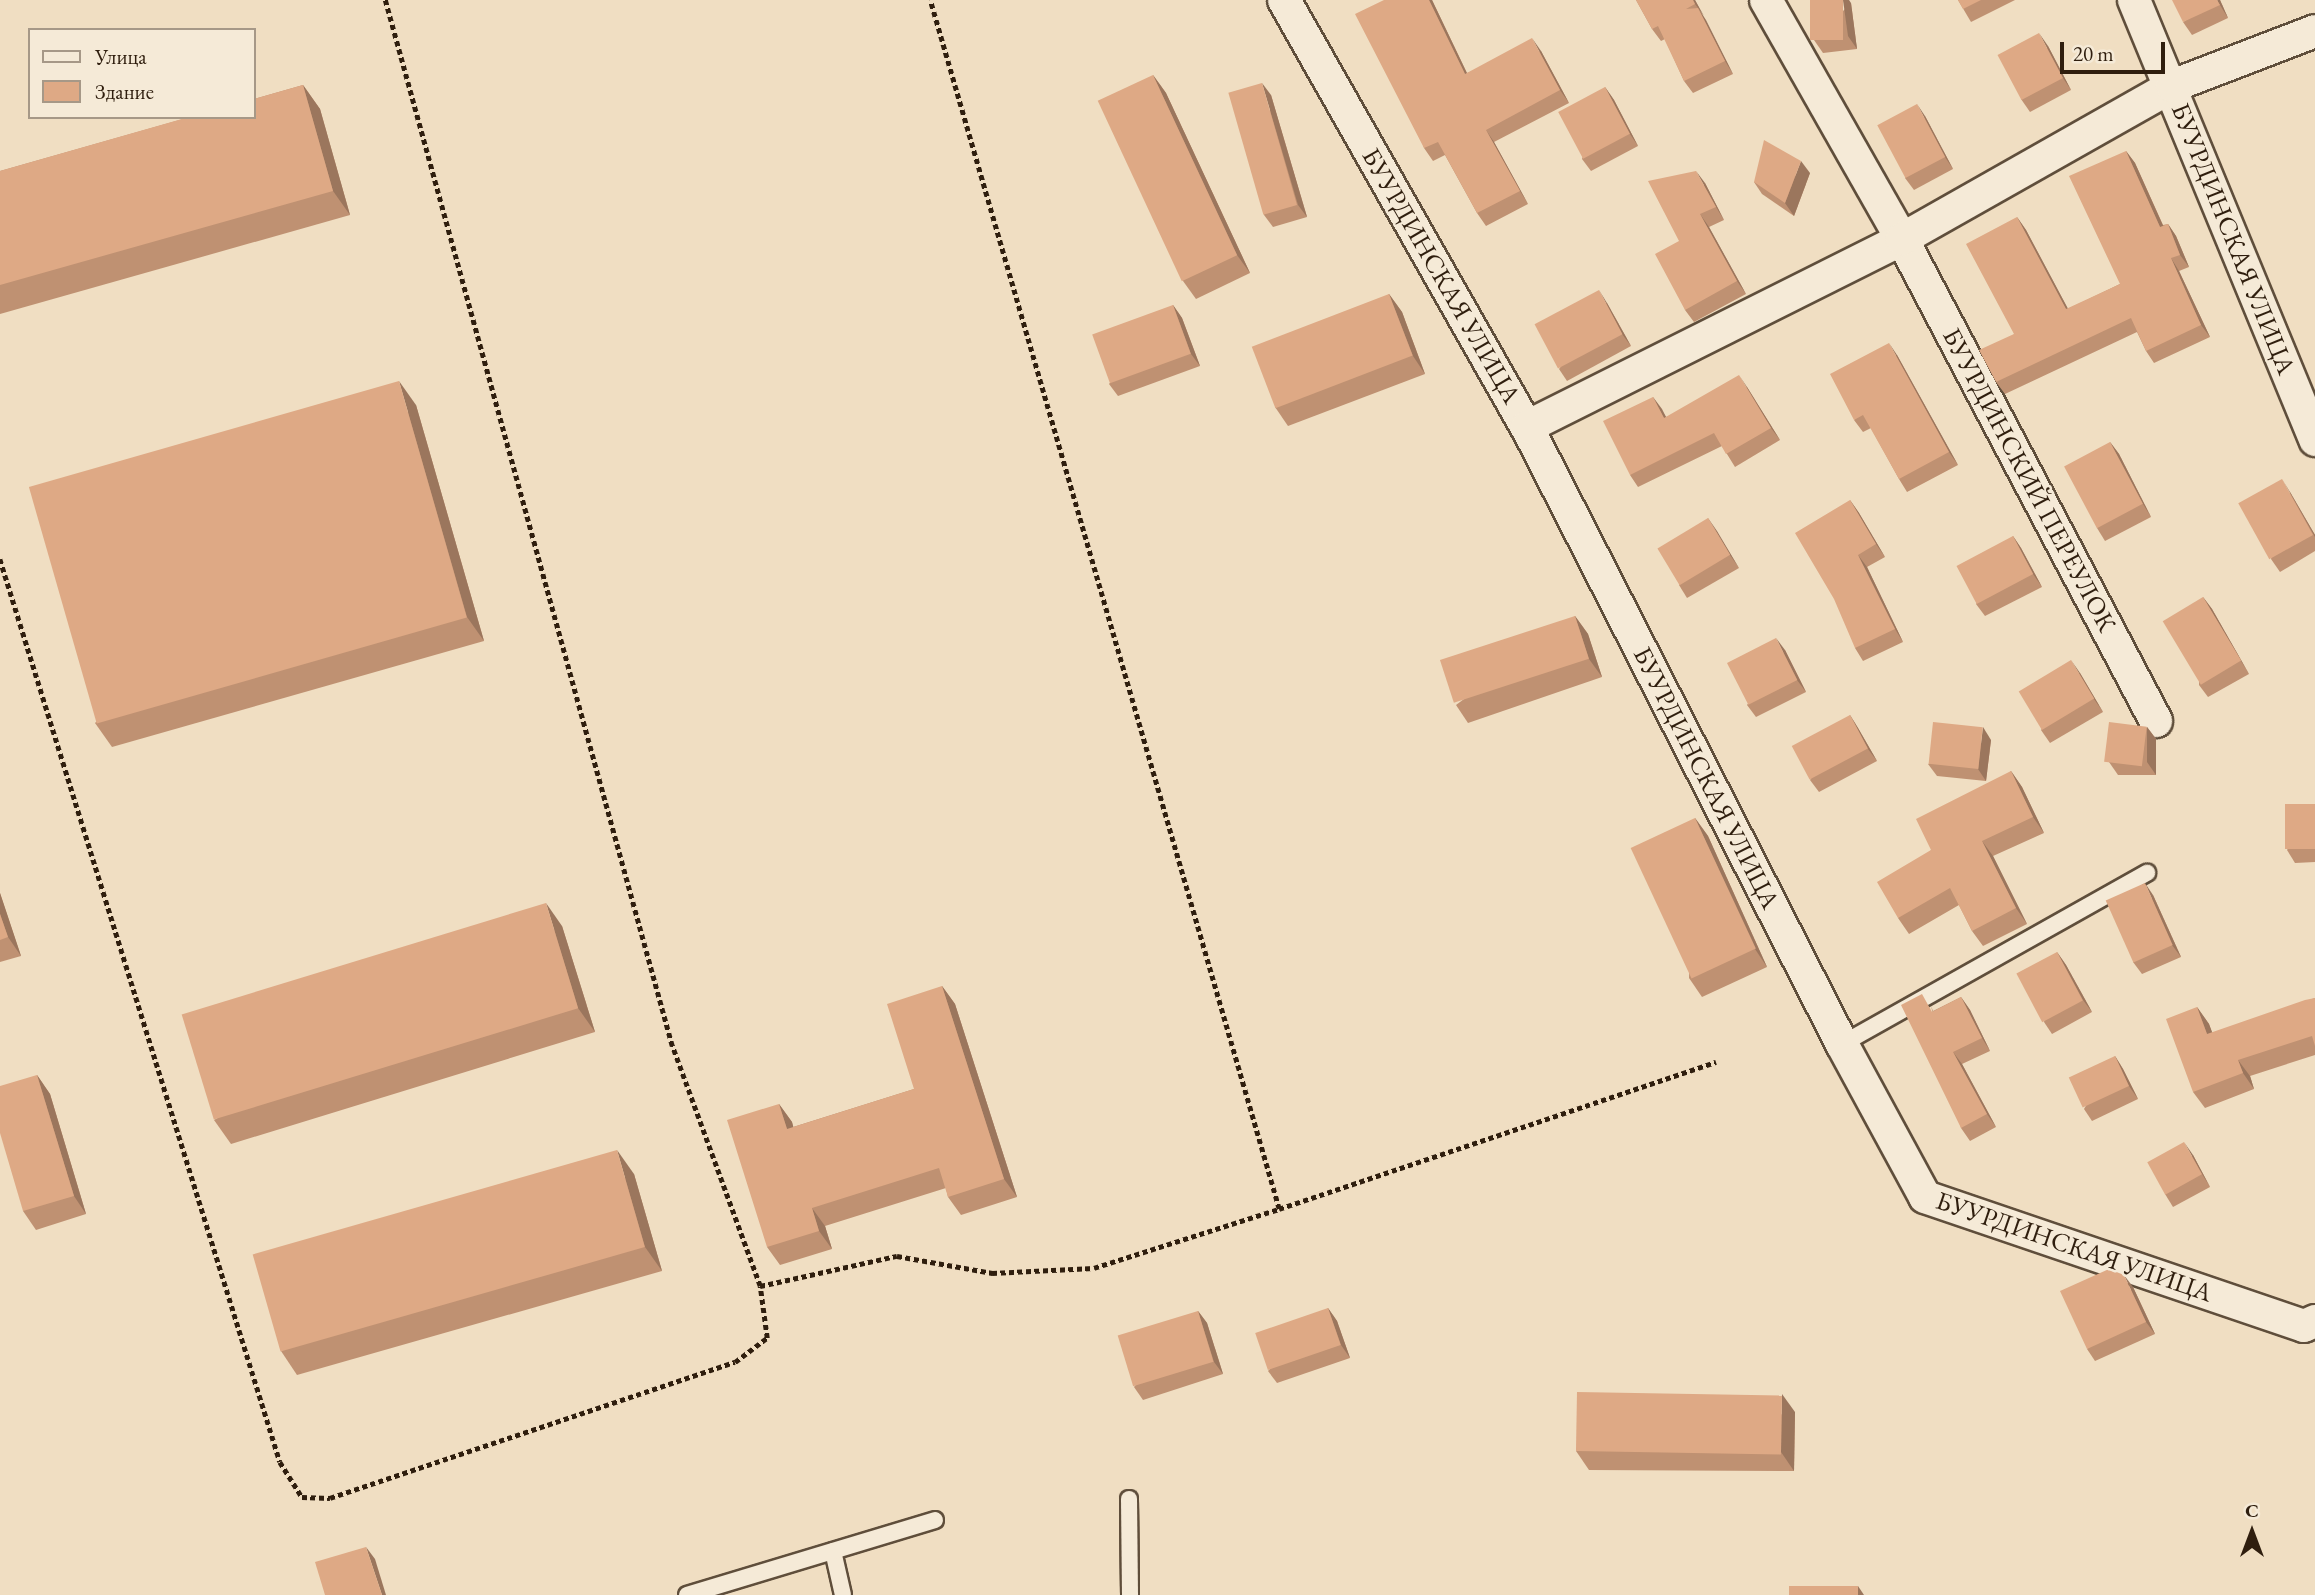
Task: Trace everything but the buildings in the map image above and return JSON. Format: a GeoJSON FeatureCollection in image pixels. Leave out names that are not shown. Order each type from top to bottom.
{"type":"FeatureCollection","features":[{"type":"Feature","properties":{"kind":"street","name":"БУУРДИНСКАЯ УЛИЦА"},"geometry":{"type":"LineString","coordinates":[[1284,0],[1527,427],[1842,1044],[1925,1197],[2304,1326],[2315,1321]]}},
{"type":"Feature","properties":{"kind":"street","name":"БУУРДИНСКИЙ ПЕРЕУЛОК"},"geometry":{"type":"LineString","coordinates":[[1766,0],[1902,239],[2156,720]]}},
{"type":"Feature","properties":{"kind":"street","name":"БУУРДИНСКАЯ УЛИЦА"},"geometry":{"type":"LineString","coordinates":[[2134,0],[2172,86],[2315,440]]}},
{"type":"Feature","properties":{"kind":"street"},"geometry":{"type":"LineString","coordinates":[[1527,427],[1902,239],[2172,86],[2315,31]]}},
{"type":"Feature","properties":{"kind":"lane"},"geometry":{"type":"LineString","coordinates":[[1842,1044],[2147,873]]}},
{"type":"Feature","properties":{"kind":"lane"},"geometry":{"type":"LineString","coordinates":[[1129,1499],[1130,1595]]}},
{"type":"Feature","properties":{"kind":"lane"},"geometry":{"type":"LineString","coordinates":[[687,1595],[935,1520]]}},
{"type":"Feature","properties":{"kind":"lane"},"geometry":{"type":"LineString","coordinates":[[833,1551],[843,1595]]}},
{"type":"Feature","properties":{"kind":"path"},"geometry":{"type":"LineString","coordinates":[[0,559],[280,1462],[302,1497],[330,1498],[735,1362],[767,1338],[760,1286],[673,1046],[385,0]]}},
{"type":"Feature","properties":{"kind":"path"},"geometry":{"type":"LineString","coordinates":[[930,0],[1279,1209]]}},
{"type":"Feature","properties":{"kind":"path"},"geometry":{"type":"LineString","coordinates":[[760,1286],[897,1256],[992,1273],[1094,1268],[1279,1209],[1716,1062]]}}]}
